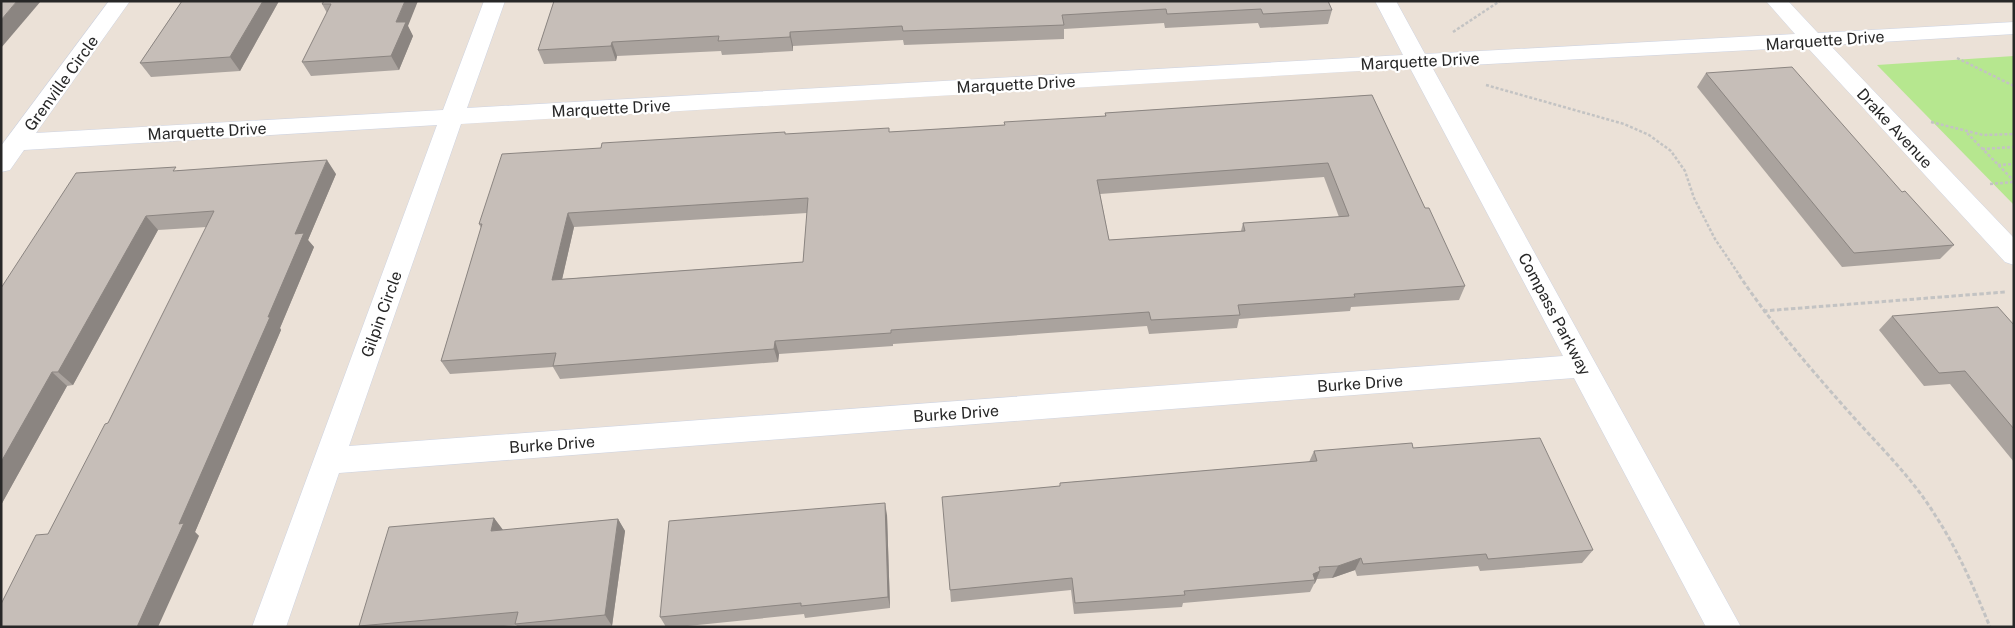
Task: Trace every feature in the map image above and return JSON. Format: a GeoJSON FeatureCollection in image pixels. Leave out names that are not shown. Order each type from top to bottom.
{"type":"FeatureCollection","features":[{"type":"Feature","properties":{"kind":"street","name":"Grenville Circle"},"geometry":{"type":"LineString","coordinates":[[1,164],[120,1]]}},
{"type":"Feature","properties":{"kind":"street","name":"Gilpin Circle"},"geometry":{"type":"LineString","coordinates":[[270,627],[495,1]]}},
{"type":"Feature","properties":{"kind":"street","name":"Compass Parkway"},"geometry":{"type":"LineString","coordinates":[[1385,1],[1724,627]]}},
{"type":"Feature","properties":{"kind":"street","name":"Drake Avenue"},"geometry":{"type":"LineString","coordinates":[[1776,1],[2014,255]]}},
{"type":"Feature","properties":{"kind":"street","name":"Marquette Drive"},"geometry":{"type":"LineString","coordinates":[[18,142],[2014,28]]}},
{"type":"Feature","properties":{"kind":"street","name":"Burke Drive"},"geometry":{"type":"LineString","coordinates":[[329,461],[1583,366]]}},
{"type":"Feature","properties":{"kind":"path"},"geometry":{"type":"LineString","coordinates":[[1451,33],[1500,1]]}},
{"type":"Feature","properties":{"kind":"path"},"geometry":{"type":"LineString","coordinates":[[1952,56],[1986,70],[2014,86]]}},
{"type":"Feature","properties":{"kind":"path"},"geometry":{"type":"LineString","coordinates":[[1480,84],[1624,124],[1649,135],[1671,151],[1685,171],[1694,198],[1715,239],[1763,311],[1830,391],[1896,463],[1935,514],[1966,566],[1990,627]]}},
{"type":"Feature","properties":{"kind":"path"},"geometry":{"type":"LineString","coordinates":[[1927,120],[1966,132],[2004,136],[2014,134]]}},
{"type":"Feature","properties":{"kind":"path"},"geometry":{"type":"LineString","coordinates":[[1966,132],[2014,182]]}},
{"type":"Feature","properties":{"kind":"path"},"geometry":{"type":"LineString","coordinates":[[1982,149],[2014,147]]}},
{"type":"Feature","properties":{"kind":"path"},"geometry":{"type":"LineString","coordinates":[[1998,165],[2014,164]]}},
{"type":"Feature","properties":{"kind":"path"},"geometry":{"type":"LineString","coordinates":[[1990,184],[2014,182]]}},
{"type":"Feature","properties":{"kind":"path"},"geometry":{"type":"LineString","coordinates":[[1763,311],[2006,292]]}},
{"type":"Feature","properties":{"kind":"green space"},"geometry":{"type":"Polygon","coordinates":[[[2014,56],[2014,205],[1877,65],[2014,56]]]}},
{"type":"Feature","properties":{"kind":"building"},"geometry":{"type":"Polygon","coordinates":[[[1,1],[17,1],[1,20],[1,1]]]}},
{"type":"Feature","properties":{"kind":"building"},"geometry":{"type":"Polygon","coordinates":[[[182,1],[263,1],[230,57],[140,63],[182,1]]]}},
{"type":"Feature","properties":{"kind":"building"},"geometry":{"type":"Polygon","coordinates":[[[324,1],[405,1],[396,22],[406,22],[391,56],[302,62],[331,4],[322,4],[324,1]]]}},
{"type":"Feature","properties":{"kind":"building"},"geometry":{"type":"Polygon","coordinates":[[[554,1],[1328,1],[1332,10],[1263,14],[1261,9],[1167,14],[1166,9],[1062,15],[1064,25],[903,31],[902,26],[790,32],[790,37],[718,41],[719,36],[612,42],[611,46],[538,50],[554,1]]]}},
{"type":"Feature","properties":{"kind":"building"},"geometry":{"type":"Polygon","coordinates":[[[1792,67],[1902,192],[1905,191],[1954,245],[1854,253],[1706,73],[1792,67]]]}},
{"type":"Feature","properties":{"kind":"building"},"geometry":{"type":"Polygon","coordinates":[[[1372,95],[1425,208],[1429,208],[1465,286],[1354,294],[1355,297],[1238,305],[1240,315],[1151,320],[1149,312],[891,330],[891,333],[775,341],[774,349],[553,366],[556,353],[441,361],[482,224],[479,224],[502,154],[601,148],[602,143],[785,132],[785,134],[889,128],[889,132],[1005,125],[1004,122],[1106,116],[1105,113],[1372,95]],[[1328,163],[1097,180],[1109,240],[1245,231],[1243,223],[1349,216],[1328,163]],[[808,198],[568,213],[552,280],[803,262],[808,198]]]}},
{"type":"Feature","properties":{"kind":"building"},"geometry":{"type":"Polygon","coordinates":[[[327,160],[295,234],[304,233],[268,317],[270,317],[179,524],[184,523],[137,627],[1,627],[1,604],[36,535],[48,534],[105,424],[108,423],[214,211],[146,216],[58,372],[52,372],[1,462],[1,288],[76,173],[176,167],[173,171],[327,160]]]}},
{"type":"Feature","properties":{"kind":"building"},"geometry":{"type":"Polygon","coordinates":[[[1998,307],[2014,325],[2014,429],[1965,371],[1939,373],[1892,316],[1998,307]]]}},
{"type":"Feature","properties":{"kind":"building"},"geometry":{"type":"Polygon","coordinates":[[[1540,438],[1593,550],[1488,559],[1486,554],[1363,564],[1361,558],[1338,566],[1319,567],[1320,571],[1313,574],[1315,580],[1184,591],[1185,595],[1075,603],[1072,578],[950,590],[942,497],[1060,486],[1060,483],[1317,461],[1314,451],[1412,443],[1413,448],[1540,438]]]}},
{"type":"Feature","properties":{"kind":"building"},"geometry":{"type":"Polygon","coordinates":[[[885,503],[888,597],[801,606],[801,603],[660,617],[669,521],[885,503]]]}},
{"type":"Feature","properties":{"kind":"building"},"geometry":{"type":"Polygon","coordinates":[[[494,518],[491,531],[618,519],[605,615],[515,624],[518,612],[359,626],[389,527],[494,518]]]}}]}
